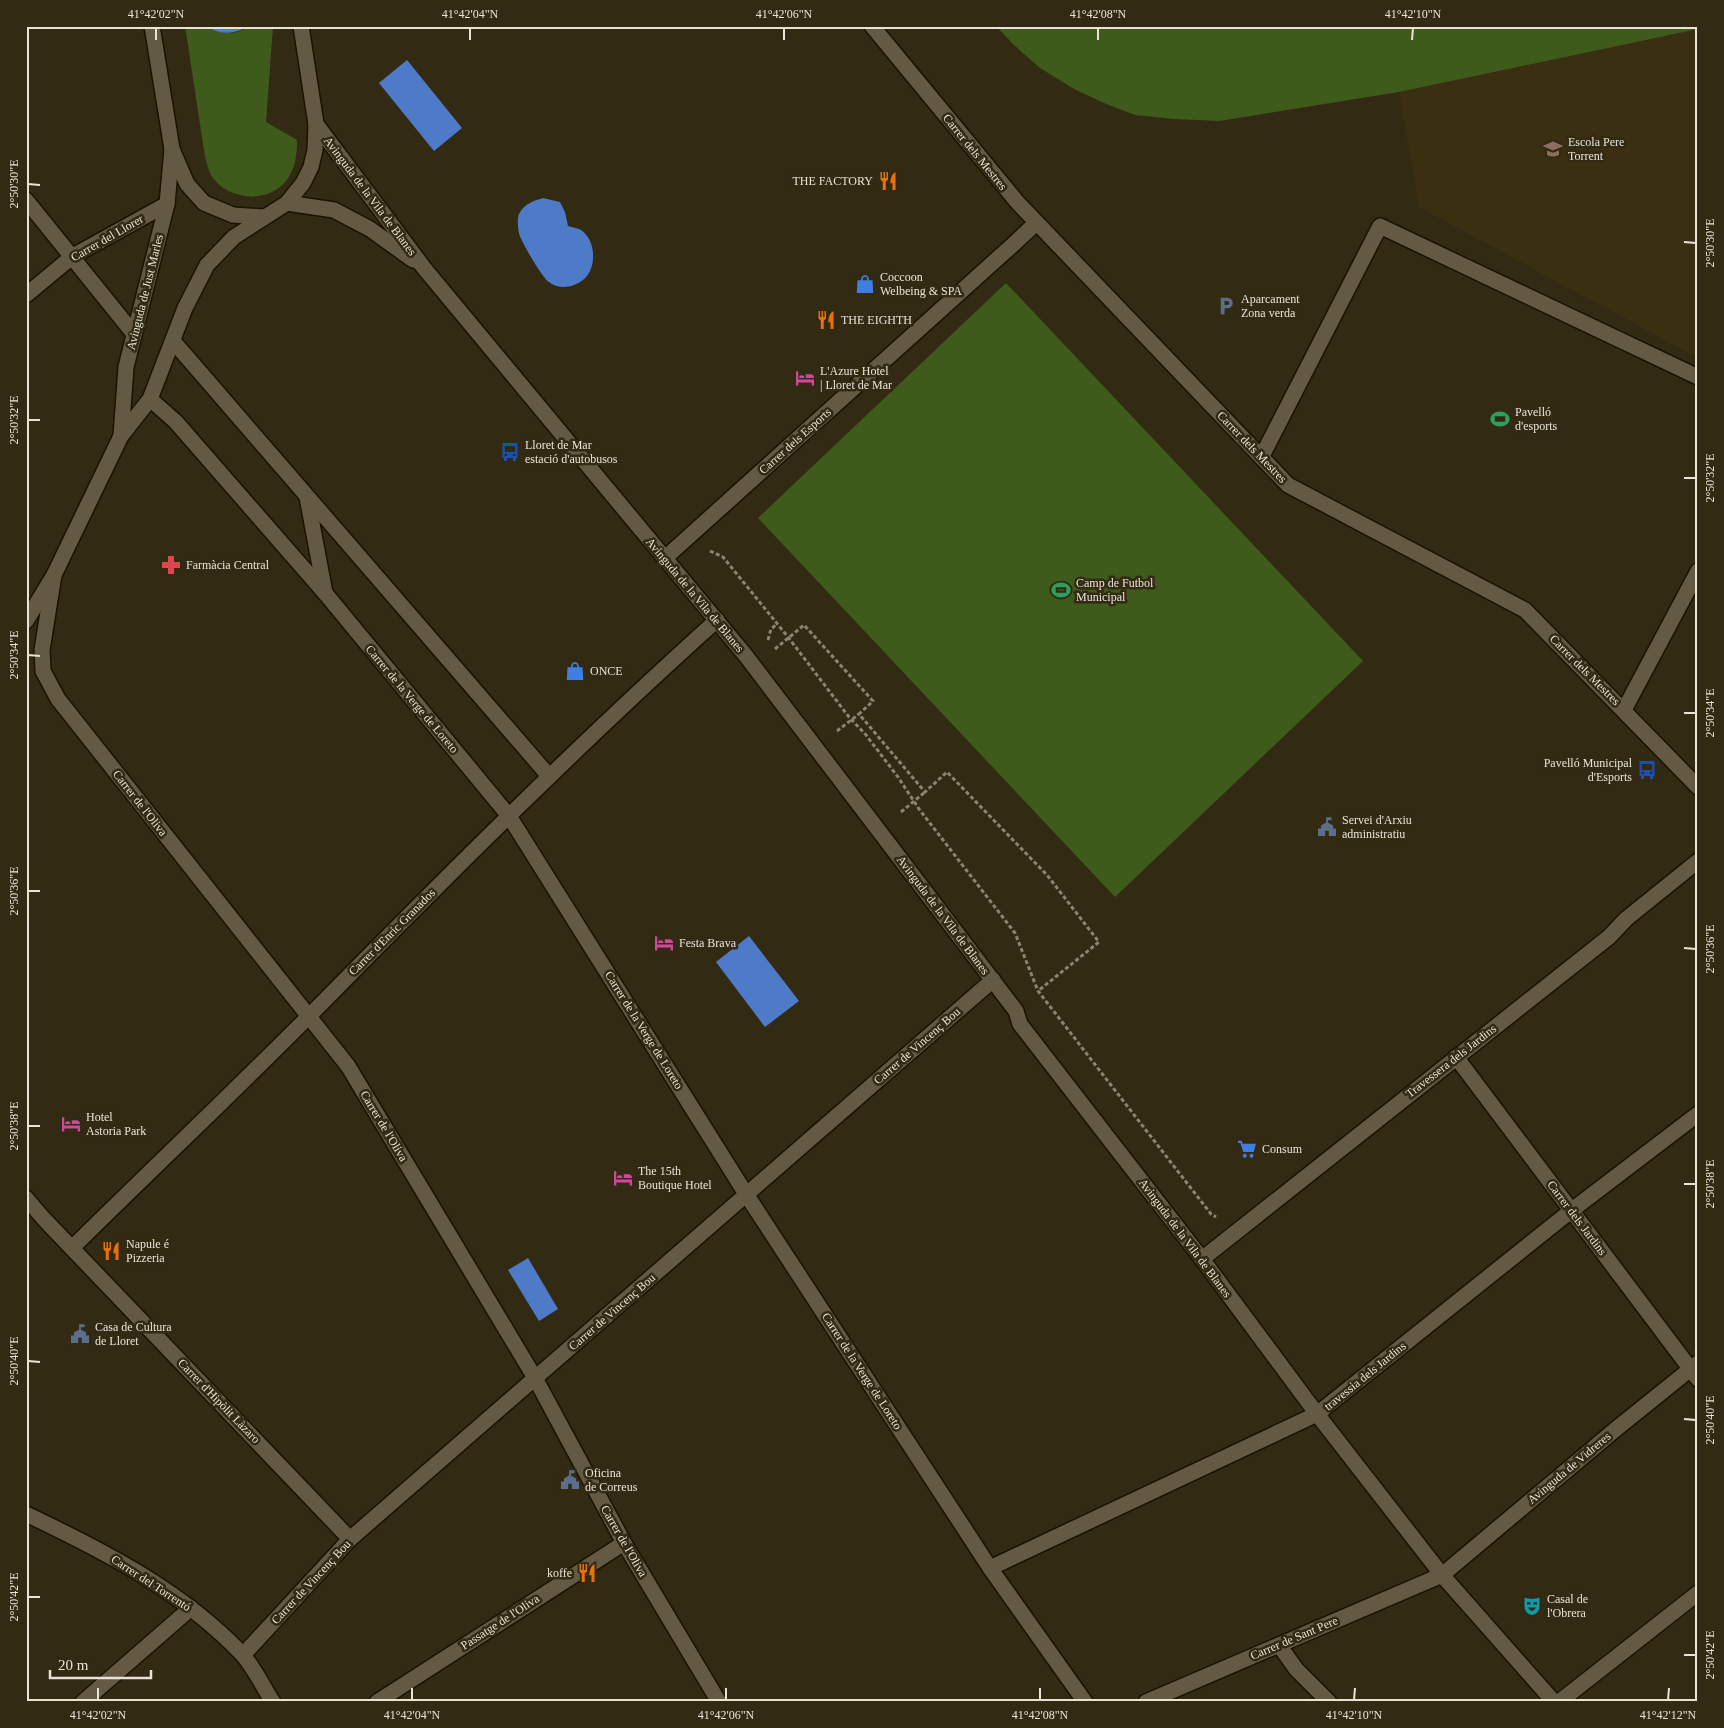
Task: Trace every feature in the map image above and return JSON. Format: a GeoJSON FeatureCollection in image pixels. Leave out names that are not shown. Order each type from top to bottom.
{"type":"FeatureCollection","features":[{"type":"Feature","properties":{"kind":"street"},"geometry":{"type":"LineString","coordinates":[[152,26],[172,149],[187,184],[204,203],[234,215],[264,217]]}},
{"type":"Feature","properties":{"kind":"street"},"geometry":{"type":"LineString","coordinates":[[287,203],[299,188],[311,167],[315,150],[316,124],[301,26]]}},
{"type":"Feature","properties":{"kind":"street","name":"Carrer dels Mestres"},"geometry":{"type":"LineString","coordinates":[[872,26],[1036,223],[1292,487],[1525,610],[1698,787]]}},
{"type":"Feature","properties":{"kind":"street","name":"Avinguda de la Vila de Blanes"},"geometry":{"type":"LineString","coordinates":[[316,124],[424,268],[718,620],[993,980],[1016,1011],[1020,1024],[1202,1259],[1317,1414],[1442,1576],[1554,1702]]}},
{"type":"Feature","properties":{"kind":"street","name":"Avinguda de Just Marles"},"geometry":{"type":"LineString","coordinates":[[121,436],[126,367],[167,204],[172,149]]}},
{"type":"Feature","properties":{"kind":"street"},"geometry":{"type":"LineString","coordinates":[[26,200],[134,334]]}},
{"type":"Feature","properties":{"kind":"street","name":"Avinguda de Just Marles"},"geometry":{"type":"LineString","coordinates":[[26,621],[54,575],[121,436],[150,399],[185,308],[207,265],[234,237],[287,203]]}},
{"type":"Feature","properties":{"kind":"street","name":"Avinguda de la Vila de Blanes"},"geometry":{"type":"LineString","coordinates":[[287,203],[334,210],[370,230],[424,268]]}},
{"type":"Feature","properties":{"kind":"street","name":"Carrer del Llorer"},"geometry":{"type":"LineString","coordinates":[[26,295],[72,256],[167,204]]}},
{"type":"Feature","properties":{"kind":"street","name":"Carrer dels Esports"},"geometry":{"type":"LineString","coordinates":[[665,558],[1036,223]]}},
{"type":"Feature","properties":{"kind":"street"},"geometry":{"type":"LineString","coordinates":[[1262,456],[1380,226],[1698,377]]}},
{"type":"Feature","properties":{"kind":"street"},"geometry":{"type":"LineString","coordinates":[[172,341],[549,776]]}},
{"type":"Feature","properties":{"kind":"street","name":"Carrer de la Verge de Loreto"},"geometry":{"type":"LineString","coordinates":[[150,399],[176,422],[325,593],[509,816],[746,1194],[990,1568],[1085,1702]]}},
{"type":"Feature","properties":{"kind":"street"},"geometry":{"type":"LineString","coordinates":[[306,495],[325,593]]}},
{"type":"Feature","properties":{"kind":"street"},"geometry":{"type":"LineString","coordinates":[[1624,710],[1698,571]]}},
{"type":"Feature","properties":{"kind":"street","name":"Carrer de l'Oliva"},"geometry":{"type":"LineString","coordinates":[[54,575],[42,650],[43,671],[58,699],[348,1066],[535,1378],[624,1543],[719,1702]]}},
{"type":"Feature","properties":{"kind":"street","name":"Carrer d'Enric Granados"},"geometry":{"type":"LineString","coordinates":[[72,1248],[549,776],[718,620]]}},
{"type":"Feature","properties":{"kind":"street","name":"Travessera dels Jardins"},"geometry":{"type":"LineString","coordinates":[[1202,1259],[1609,937],[1626,919],[1698,861]]}},
{"type":"Feature","properties":{"kind":"street","name":"Carrer de Vincenç Bou"},"geometry":{"type":"LineString","coordinates":[[243,1655],[350,1539],[993,980]]}},
{"type":"Feature","properties":{"kind":"street","name":"Carrer dels Jardins"},"geometry":{"type":"LineString","coordinates":[[1456,1057],[1512,1133],[1695,1370]]}},
{"type":"Feature","properties":{"kind":"street","name":"travessia dels Jardins"},"geometry":{"type":"LineString","coordinates":[[990,1568],[1317,1414],[1572,1210],[1698,1114]]}},
{"type":"Feature","properties":{"kind":"street","name":"Carrer d'Hipòlit Làzaro"},"geometry":{"type":"LineString","coordinates":[[26,1198],[350,1539]]}},
{"type":"Feature","properties":{"kind":"street","name":"Avinguda de Vidreres"},"geometry":{"type":"LineString","coordinates":[[1442,1576],[1616,1428],[1695,1370]]}},
{"type":"Feature","properties":{"kind":"street","name":"Carrer del Torrentó"},"geometry":{"type":"LineString","coordinates":[[26,1514],[120,1562],[191,1608],[243,1655],[273,1702]]}},
{"type":"Feature","properties":{"kind":"street","name":"Passatge de l'Oliva"},"geometry":{"type":"LineString","coordinates":[[377,1702],[624,1543]]}},
{"type":"Feature","properties":{"kind":"street","name":"Carrer de Sant Pere"},"geometry":{"type":"LineString","coordinates":[[1146,1702],[1442,1576]]}},
{"type":"Feature","properties":{"kind":"street"},"geometry":{"type":"LineString","coordinates":[[1559,1702],[1698,1593]]}},
{"type":"Feature","properties":{"kind":"street"},"geometry":{"type":"LineString","coordinates":[[82,1702],[191,1608]]}},
{"type":"Feature","properties":{"kind":"street"},"geometry":{"type":"LineString","coordinates":[[1279,1645],[1296,1669],[1329,1702]]}},
{"type":"Feature","properties":{"kind":"path"},"geometry":{"type":"LineString","coordinates":[[693,534],[704,548],[723,557],[788,637],[851,720],[866,735],[914,802],[1015,933],[1038,991],[1211,1214],[1217,1217],[1231,1212],[1242,1227]]}},
{"type":"Feature","properties":{"kind":"path"},"geometry":{"type":"LineString","coordinates":[[768,640],[771,629],[777,624]]}},
{"type":"Feature","properties":{"kind":"path"},"geometry":{"type":"LineString","coordinates":[[775,649],[804,625],[873,701],[837,731]]}},
{"type":"Feature","properties":{"kind":"path"},"geometry":{"type":"LineString","coordinates":[[859,714],[925,792]]}},
{"type":"Feature","properties":{"kind":"path"},"geometry":{"type":"LineString","coordinates":[[901,812],[947,772],[1047,875],[1099,942],[1038,991]]}},
{"type":"Feature","properties":{"kind":"shaded area","name":"Escola Pere Torrent"},"geometry":{"type":"Polygon","coordinates":[[[1698,29],[1698,358],[1419,207],[1399,92],[1698,29]]]}},
{"type":"Feature","properties":{"kind":"green space"},"geometry":{"type":"Polygon","coordinates":[[[185,26],[208,26],[216,31],[229,33],[238,32],[249,26],[273,26],[266,122],[297,140],[296,158],[292,171],[283,184],[274,191],[263,195],[240,195],[228,191],[211,175],[205,157],[185,26]]]}},
{"type":"Feature","properties":{"kind":"green space"},"geometry":{"type":"Polygon","coordinates":[[[996,26],[1698,26],[1698,29],[1399,92],[1219,121],[1135,115],[1104,103],[1074,89],[1040,68],[996,26]]]}},
{"type":"Feature","properties":{"kind":"green space","name":"Camp de Futbol Municipal"},"geometry":{"type":"Polygon","coordinates":[[[1006,283],[1363,661],[1115,897],[758,518],[1006,283]]]}},
{"type":"Feature","properties":{"kind":"water"},"geometry":{"type":"Polygon","coordinates":[[[208,26],[248,26],[238,31],[222,33],[208,26]]]}},
{"type":"Feature","properties":{"kind":"water"},"geometry":{"type":"Polygon","coordinates":[[[407,60],[462,128],[434,151],[379,83],[407,60]]]}},
{"type":"Feature","properties":{"kind":"water"},"geometry":{"type":"Polygon","coordinates":[[[543,198],[560,202],[565,212],[568,226],[579,229],[591,244],[593,258],[590,271],[583,280],[574,285],[563,287],[549,282],[537,267],[520,237],[518,226],[519,214],[526,205],[543,198]]]}},
{"type":"Feature","properties":{"kind":"water"},"geometry":{"type":"Polygon","coordinates":[[[749,936],[799,1001],[765,1027],[716,962],[749,936]]]}},
{"type":"Feature","properties":{"kind":"water"},"geometry":{"type":"Polygon","coordinates":[[[528,1258],[558,1309],[539,1321],[508,1270],[528,1258]]]}},
{"type":"Feature","properties":{"kind":"place","name":"Escola Pere Torrent"},"geometry":{"type":"Point","coordinates":[1553,149]}},
{"type":"Feature","properties":{"kind":"place","name":"THE FACTORY"},"geometry":{"type":"Point","coordinates":[888,181]}},
{"type":"Feature","properties":{"kind":"place","name":"Coccoon Welbeing & SPA"},"geometry":{"type":"Point","coordinates":[865,284]}},
{"type":"Feature","properties":{"kind":"place","name":"Aparcament Zona verda"},"geometry":{"type":"Point","coordinates":[1226,306]}},
{"type":"Feature","properties":{"kind":"place","name":"THE EIGHTH"},"geometry":{"type":"Point","coordinates":[826,320]}},
{"type":"Feature","properties":{"kind":"place","name":"L'Azure Hotel | Lloret de Mar"},"geometry":{"type":"Point","coordinates":[805,378]}},
{"type":"Feature","properties":{"kind":"place","name":"Pavelló d'esports"},"geometry":{"type":"Point","coordinates":[1500,419]}},
{"type":"Feature","properties":{"kind":"place","name":"Lloret de Mar estació d'autobusos"},"geometry":{"type":"Point","coordinates":[510,452]}},
{"type":"Feature","properties":{"kind":"place","name":"Farmàcia Central"},"geometry":{"type":"Point","coordinates":[171,565]}},
{"type":"Feature","properties":{"kind":"place","name":"Camp de Futbol Municipal"},"geometry":{"type":"Point","coordinates":[1061,590]}},
{"type":"Feature","properties":{"kind":"place","name":"ONCE"},"geometry":{"type":"Point","coordinates":[575,671]}},
{"type":"Feature","properties":{"kind":"place","name":"Pavelló Municipal d'Esports"},"geometry":{"type":"Point","coordinates":[1647,770]}},
{"type":"Feature","properties":{"kind":"place","name":"Servei d'Arxiu administratiu"},"geometry":{"type":"Point","coordinates":[1327,827]}},
{"type":"Feature","properties":{"kind":"place","name":"Festa Brava"},"geometry":{"type":"Point","coordinates":[664,943]}},
{"type":"Feature","properties":{"kind":"place","name":"Hotel Astoria Park"},"geometry":{"type":"Point","coordinates":[71,1124]}},
{"type":"Feature","properties":{"kind":"place","name":"Consum"},"geometry":{"type":"Point","coordinates":[1247,1149]}},
{"type":"Feature","properties":{"kind":"place","name":"The 15th Boutique Hotel"},"geometry":{"type":"Point","coordinates":[623,1178]}},
{"type":"Feature","properties":{"kind":"place","name":"Napule é Pizzeria"},"geometry":{"type":"Point","coordinates":[111,1251]}},
{"type":"Feature","properties":{"kind":"place","name":"Casa de Cultura de Lloret"},"geometry":{"type":"Point","coordinates":[80,1334]}},
{"type":"Feature","properties":{"kind":"place","name":"Oficina de Correus"},"geometry":{"type":"Point","coordinates":[570,1480]}},
{"type":"Feature","properties":{"kind":"place","name":"koffe"},"geometry":{"type":"Point","coordinates":[587,1573]}},
{"type":"Feature","properties":{"kind":"place","name":"Casal de l'Obrera"},"geometry":{"type":"Point","coordinates":[1532,1606]}}]}
